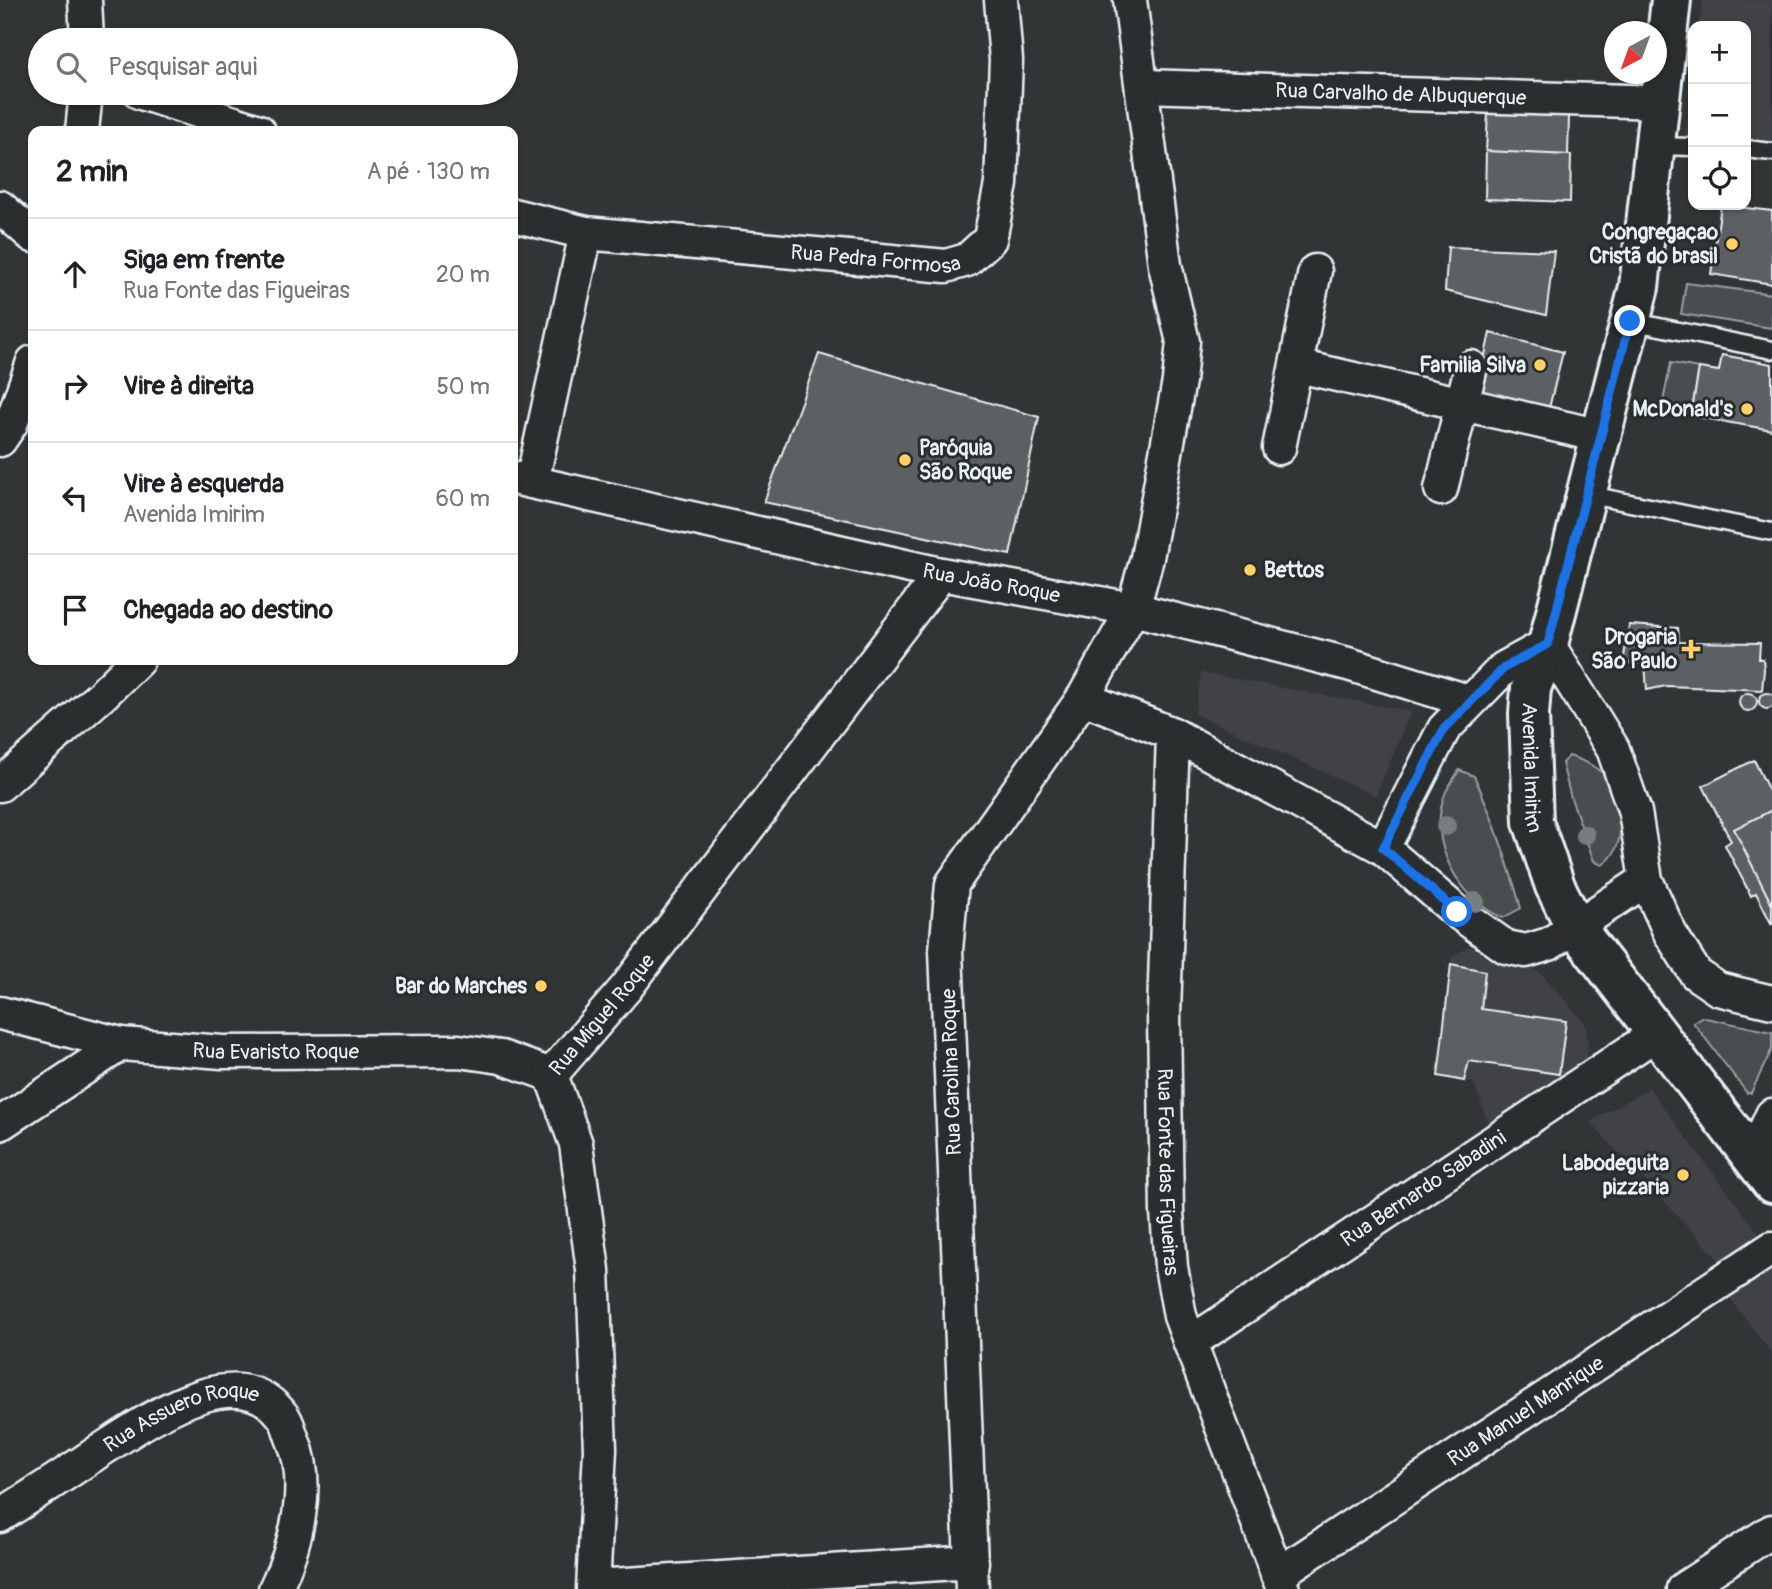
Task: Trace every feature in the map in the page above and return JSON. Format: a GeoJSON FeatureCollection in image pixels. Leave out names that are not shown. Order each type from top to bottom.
{"type":"FeatureCollection","features":[{"type":"Feature","properties":{"kind":"main road","name":"Avenida Imirim"},"geometry":{"type":"LineString","coordinates":[[1671,0],[1639,287],[1548,644],[1531,688],[1529,714],[1533,822],[1555,886],[1576,928],[1765,1174]]}},
{"type":"Feature","properties":{"kind":"street"},"geometry":{"type":"LineString","coordinates":[[85,0],[86,28]]}},
{"type":"Feature","properties":{"kind":"street","name":"Rua Pedra Formosa"},"geometry":{"type":"LineString","coordinates":[[518,216],[586,233],[946,266],[967,260],[990,239],[1001,184],[1006,60],[1001,0]]}},
{"type":"Feature","properties":{"kind":"street","name":"Rua Carolina Roque"},"geometry":{"type":"LineString","coordinates":[[972,1576],[947,911],[952,884],[1083,698],[1132,609],[1147,558],[1179,381],[1183,342],[1165,265],[1130,0]]}},
{"type":"Feature","properties":{"kind":"street","name":"Rua Carvalho de Albuquerque"},"geometry":{"type":"LineString","coordinates":[[1142,86],[1660,102]]}},
{"type":"Feature","properties":{"kind":"street"},"geometry":{"type":"LineString","coordinates":[[83,126],[85,105]]}},
{"type":"Feature","properties":{"kind":"street"},"geometry":{"type":"LineString","coordinates":[[178,105],[243,126]]}},
{"type":"Feature","properties":{"kind":"street"},"geometry":{"type":"LineString","coordinates":[[0,206],[28,231]]}},
{"type":"Feature","properties":{"kind":"street"},"geometry":{"type":"LineString","coordinates":[[522,480],[586,233]]}},
{"type":"Feature","properties":{"kind":"street"},"geometry":{"type":"LineString","coordinates":[[1279,448],[1298,366],[1315,271]]}},
{"type":"Feature","properties":{"kind":"street"},"geometry":{"type":"LineString","coordinates":[[1298,366],[1601,436]]}},
{"type":"Feature","properties":{"kind":"street"},"geometry":{"type":"LineString","coordinates":[[1441,489],[1471,367]]}},
{"type":"Feature","properties":{"kind":"street"},"geometry":{"type":"LineString","coordinates":[[0,440],[11,424],[28,376]]}},
{"type":"Feature","properties":{"kind":"street","name":"Rua João Roque"},"geometry":{"type":"LineString","coordinates":[[522,480],[941,574],[1132,609],[1359,667],[1468,701]]}},
{"type":"Feature","properties":{"kind":"street","name":"Rua Miguel Roque"},"geometry":{"type":"LineString","coordinates":[[594,1588],[600,1449],[593,1270],[576,1144],[551,1075],[641,968],[941,574]]}},
{"type":"Feature","properties":{"kind":"street"},"geometry":{"type":"LineString","coordinates":[[1383,848],[1428,755],[1444,729],[1468,701],[1504,668],[1548,644],[1613,748],[1635,812],[1646,880],[1670,933],[1696,974],[1718,989],[1772,1002]]}},
{"type":"Feature","properties":{"kind":"street"},"geometry":{"type":"LineString","coordinates":[[0,785],[133,665]]}},
{"type":"Feature","properties":{"kind":"street"},"geometry":{"type":"LineString","coordinates":[[1083,698],[1173,734],[1383,848],[1457,912],[1506,947],[1526,951],[1539,947],[1576,928],[1646,880]]}},
{"type":"Feature","properties":{"kind":"street","name":"Rua Fonte das Figueiras"},"geometry":{"type":"LineString","coordinates":[[1173,734],[1164,1014],[1167,1212],[1174,1279],[1180,1316],[1280,1582]]}},
{"type":"Feature","properties":{"kind":"street","name":"Rua Evaristo Roque"},"geometry":{"type":"LineString","coordinates":[[0,1013],[121,1045],[222,1052],[459,1051],[501,1057],[551,1075]]}},
{"type":"Feature","properties":{"kind":"street","name":"Rua Bernardo Sabadini"},"geometry":{"type":"LineString","coordinates":[[1190,1343],[1656,1034]]}},
{"type":"Feature","properties":{"kind":"street"},"geometry":{"type":"LineString","coordinates":[[0,1124],[121,1045]]}},
{"type":"Feature","properties":{"kind":"street"},"geometry":{"type":"LineString","coordinates":[[1765,1174],[1763,1135],[1772,1115]]}},
{"type":"Feature","properties":{"kind":"street","name":"Rua Manuel Manrique"},"geometry":{"type":"LineString","coordinates":[[1280,1582],[1772,1248]]}},
{"type":"Feature","properties":{"kind":"street","name":"Rua Assuero Roque"},"geometry":{"type":"LineString","coordinates":[[0,1516],[168,1407],[207,1394],[238,1392],[260,1398],[283,1416],[300,1456],[297,1520],[289,1561],[275,1589]]}},
{"type":"Feature","properties":{"kind":"street"},"geometry":{"type":"LineString","coordinates":[[1683,1589],[1772,1531]]}},
{"type":"Feature","properties":{"kind":"street"},"geometry":{"type":"LineString","coordinates":[[594,1588],[972,1576]]}},
{"type":"Feature","properties":{"kind":"lane"},"geometry":{"type":"LineString","coordinates":[[1656,146],[1688,147]]}},
{"type":"Feature","properties":{"kind":"lane"},"geometry":{"type":"LineString","coordinates":[[1751,150],[1772,152]]}},
{"type":"Feature","properties":{"kind":"lane"},"geometry":{"type":"LineString","coordinates":[[1630,321],[1772,350]]}},
{"type":"Feature","properties":{"kind":"lane"},"geometry":{"type":"LineString","coordinates":[[1586,494],[1772,532]]}},
{"type":"Feature","properties":{"kind":"shaded area"},"geometry":{"type":"Polygon","coordinates":[[[1703,0],[1772,0],[1772,162],[1751,159],[1751,21],[1700,21],[1703,0]]]}},
{"type":"Feature","properties":{"kind":"shaded area"},"geometry":{"type":"Polygon","coordinates":[[[1688,110],[1688,150],[1683,149],[1688,110]]]}},
{"type":"Feature","properties":{"kind":"shaded area"},"geometry":{"type":"Polygon","coordinates":[[[1686,283],[1772,294],[1772,328],[1681,314],[1686,283]]]}},
{"type":"Feature","properties":{"kind":"shaded area"},"geometry":{"type":"Polygon","coordinates":[[[1671,363],[1699,368],[1691,416],[1661,411],[1671,363]]]}},
{"type":"Feature","properties":{"kind":"shaded area"},"geometry":{"type":"Polygon","coordinates":[[[1201,673],[1411,711],[1376,796],[1195,714],[1201,673]]]}},
{"type":"Feature","properties":{"kind":"shaded area"},"geometry":{"type":"Polygon","coordinates":[[[1569,756],[1600,771],[1610,781],[1618,796],[1621,818],[1619,840],[1610,859],[1602,865],[1594,861],[1571,798],[1562,763],[1569,756]]]}},
{"type":"Feature","properties":{"kind":"shaded area"},"geometry":{"type":"Polygon","coordinates":[[[1459,770],[1474,776],[1494,824],[1516,891],[1521,908],[1503,918],[1487,909],[1460,883],[1443,849],[1440,812],[1446,791],[1459,770]]]}},
{"type":"Feature","properties":{"kind":"shaded area"},"geometry":{"type":"Polygon","coordinates":[[[1469,946],[1541,973],[1585,1023],[1588,1043],[1586,1066],[1491,1131],[1474,1083],[1438,1076],[1452,957],[1469,946]]]}},
{"type":"Feature","properties":{"kind":"shaded area"},"geometry":{"type":"Polygon","coordinates":[[[1701,1017],[1772,1032],[1772,1049],[1751,1093],[1747,1093],[1693,1022],[1701,1017]]]}},
{"type":"Feature","properties":{"kind":"shaded area"},"geometry":{"type":"Polygon","coordinates":[[[1649,1088],[1763,1239],[1723,1264],[1590,1122],[1649,1088]]]}},
{"type":"Feature","properties":{"kind":"shaded area"},"geometry":{"type":"Polygon","coordinates":[[[1772,1264],[1772,1354],[1729,1297],[1772,1264]]]}},
{"type":"Feature","properties":{"kind":"building"},"geometry":{"type":"Polygon","coordinates":[[[1488,113],[1569,116],[1568,155],[1486,151],[1488,113]]]}},
{"type":"Feature","properties":{"kind":"building"},"geometry":{"type":"Polygon","coordinates":[[[1486,151],[1571,155],[1570,202],[1485,199],[1486,151]]]}},
{"type":"Feature","properties":{"kind":"building"},"geometry":{"type":"Polygon","coordinates":[[[1720,210],[1772,211],[1772,284],[1711,274],[1720,210]]]}},
{"type":"Feature","properties":{"kind":"building"},"geometry":{"type":"Polygon","coordinates":[[[1448,247],[1554,251],[1546,315],[1445,291],[1448,247]]]}},
{"type":"Feature","properties":{"kind":"building"},"geometry":{"type":"Polygon","coordinates":[[[1490,333],[1563,352],[1548,412],[1476,394],[1490,333]]]}},
{"type":"Feature","properties":{"kind":"building","name":"Paróquia São Roque"},"geometry":{"type":"Polygon","coordinates":[[[819,354],[1039,417],[1010,555],[764,502],[819,354]]]}},
{"type":"Feature","properties":{"kind":"building"},"geometry":{"type":"Polygon","coordinates":[[[1722,355],[1772,364],[1772,430],[1691,416],[1699,368],[1719,371],[1722,355]]]}},
{"type":"Feature","properties":{"kind":"building"},"geometry":{"type":"Polygon","coordinates":[[[1629,625],[1678,628],[1679,642],[1760,643],[1759,659],[1763,659],[1764,670],[1762,690],[1666,686],[1647,690],[1645,664],[1623,663],[1629,625]]]}},
{"type":"Feature","properties":{"kind":"building"},"geometry":{"type":"Polygon","coordinates":[[[1748,693],[1754,696],[1757,702],[1754,708],[1748,711],[1742,708],[1739,702],[1742,696],[1748,693]]]}},
{"type":"Feature","properties":{"kind":"building"},"geometry":{"type":"Polygon","coordinates":[[[1764,694],[1772,696],[1773,705],[1770,708],[1764,708],[1760,704],[1760,698],[1764,694]]]}},
{"type":"Feature","properties":{"kind":"building"},"geometry":{"type":"Polygon","coordinates":[[[1754,760],[1772,797],[1772,925],[1756,893],[1751,896],[1725,845],[1731,841],[1703,786],[1754,760]]]}},
{"type":"Feature","properties":{"kind":"building"},"geometry":{"type":"Polygon","coordinates":[[[1770,811],[1772,815],[1772,905],[1734,829],[1770,811]]]}},
{"type":"Feature","properties":{"kind":"building"},"geometry":{"type":"Polygon","coordinates":[[[1451,964],[1485,971],[1481,1009],[1566,1021],[1559,1074],[1469,1061],[1464,1081],[1438,1076],[1451,964]]]}},
{"type":"Feature","properties":{"kind":"place","name":"Congregaçao Cristã do brasil"},"geometry":{"type":"Point","coordinates":[1732,244]}},
{"type":"Feature","properties":{"kind":"place","name":"Familia Silva"},"geometry":{"type":"Point","coordinates":[1540,365]}},
{"type":"Feature","properties":{"kind":"place","name":"McDonald's"},"geometry":{"type":"Point","coordinates":[1747,409]}},
{"type":"Feature","properties":{"kind":"place","name":"Paróquia São Roque"},"geometry":{"type":"Point","coordinates":[905,460]}},
{"type":"Feature","properties":{"kind":"place","name":"Bettos"},"geometry":{"type":"Point","coordinates":[1250,570]}},
{"type":"Feature","properties":{"kind":"place","name":"Drogaria São Paulo"},"geometry":{"type":"Point","coordinates":[1691,649]}},
{"type":"Feature","properties":{"kind":"place","name":"Bar do Marches"},"geometry":{"type":"Point","coordinates":[541,986]}},
{"type":"Feature","properties":{"kind":"place","name":"Labodeguita pizzaria"},"geometry":{"type":"Point","coordinates":[1683,1175]}},
{"type":"Feature","properties":{"kind":"route"},"geometry":{"type":"LineString","coordinates":[[1457,912],[1383,848],[1428,755],[1444,729],[1468,701],[1504,668],[1548,644],[1630,321]]}}]}
